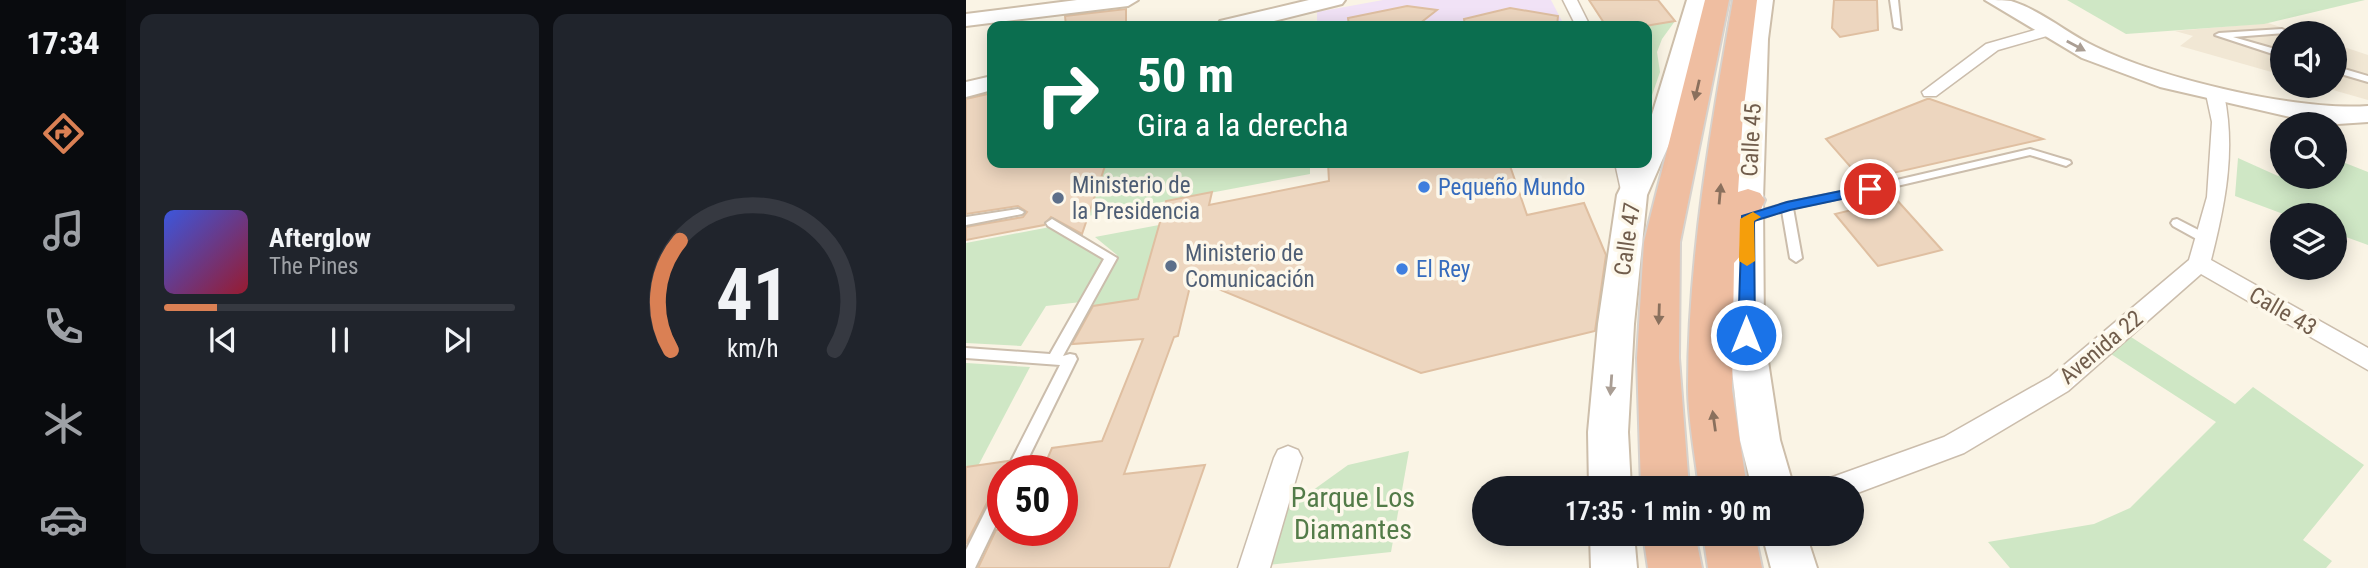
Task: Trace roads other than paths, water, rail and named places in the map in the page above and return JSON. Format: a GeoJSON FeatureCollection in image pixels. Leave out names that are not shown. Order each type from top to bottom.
{"type":"FeatureCollection","features":[{"type":"Feature","properties":{"kind":"highway"},"geometry":{"type":"LineString","coordinates":[[1662,242],[1702,0]]}},
{"type":"Feature","properties":{"kind":"highway"},"geometry":{"type":"LineString","coordinates":[[1721,476],[1710,390],[1714,277],[1728,114],[1745,0]]}},
{"type":"Feature","properties":{"kind":"highway"},"geometry":{"type":"LineString","coordinates":[[1656,126],[1662,242],[1658,358],[1664,476]]}},
{"type":"Feature","properties":{"kind":"highway"},"geometry":{"type":"LineString","coordinates":[[1714,277],[1748,209]]}},
{"type":"Feature","properties":{"kind":"highway"},"geometry":{"type":"LineString","coordinates":[[1672,546],[1675,568]]}},
{"type":"Feature","properties":{"kind":"highway"},"geometry":{"type":"LineString","coordinates":[[1731,546],[1735,568]]}},
{"type":"Feature","properties":{"kind":"main road"},"geometry":{"type":"LineString","coordinates":[[966,20],[1128,0]]}},
{"type":"Feature","properties":{"kind":"main road"},"geometry":{"type":"LineString","coordinates":[[1230,21],[1249,11],[1256,0]]}},
{"type":"Feature","properties":{"kind":"main road"},"geometry":{"type":"LineString","coordinates":[[1249,21],[1335,0]]}},
{"type":"Feature","properties":{"kind":"main road","name":"Calle 47"},"geometry":{"type":"LineString","coordinates":[[1656,126],[1702,0]]}},
{"type":"Feature","properties":{"kind":"main road","name":"Calle 45"},"geometry":{"type":"LineString","coordinates":[[1763,0],[1757,39],[1748,209],[1746,335],[1760,440],[1776,476]]}},
{"type":"Feature","properties":{"kind":"main road"},"geometry":{"type":"LineString","coordinates":[[1995,0],[2049,31],[2128,69],[2215,94],[2338,116],[2368,114]]}},
{"type":"Feature","properties":{"kind":"main road"},"geometry":{"type":"LineString","coordinates":[[966,90],[987,84]]}},
{"type":"Feature","properties":{"kind":"main road","name":"Calle 47"},"geometry":{"type":"LineString","coordinates":[[1610,476],[1609,418],[1629,179]]}},
{"type":"Feature","properties":{"kind":"main road"},"geometry":{"type":"LineString","coordinates":[[1613,546],[1614,568]]}},
{"type":"Feature","properties":{"kind":"street"},"geometry":{"type":"LineString","coordinates":[[1570,0],[1580,21]]}},
{"type":"Feature","properties":{"kind":"street"},"geometry":{"type":"LineString","coordinates":[[1930,92],[1992,47],[2049,31]]}},
{"type":"Feature","properties":{"kind":"street"},"geometry":{"type":"LineString","coordinates":[[2199,263],[2217,197],[2221,122],[2215,94]]}},
{"type":"Feature","properties":{"kind":"street","name":"Calle 43"},"geometry":{"type":"LineString","coordinates":[[2199,263],[2368,360]]}},
{"type":"Feature","properties":{"kind":"street","name":"Avenida 22"},"geometry":{"type":"LineString","coordinates":[[1864,478],[1954,445],[2059,384],[2199,263]]}},
{"type":"Feature","properties":{"kind":"street"},"geometry":{"type":"LineString","coordinates":[[1254,568],[1288,458]]}},
{"type":"Feature","properties":{"kind":"lane"},"geometry":{"type":"LineString","coordinates":[[1894,0],[1898,27]]}},
{"type":"Feature","properties":{"kind":"lane"},"geometry":{"type":"LineString","coordinates":[[2207,42],[2219,35],[2270,32]]}},
{"type":"Feature","properties":{"kind":"lane"},"geometry":{"type":"LineString","coordinates":[[2219,35],[2270,50]]}},
{"type":"Feature","properties":{"kind":"lane"},"geometry":{"type":"LineString","coordinates":[[2347,73],[2368,79]]}},
{"type":"Feature","properties":{"kind":"lane"},"geometry":{"type":"LineString","coordinates":[[1884,186],[2029,152],[2066,163]]}},
{"type":"Feature","properties":{"kind":"lane"},"geometry":{"type":"LineString","coordinates":[[1748,209],[1787,206],[1870,189]]}},
{"type":"Feature","properties":{"kind":"lane"},"geometry":{"type":"LineString","coordinates":[[1787,206],[1796,258]]}},
{"type":"Feature","properties":{"kind":"lane"},"geometry":{"type":"LineString","coordinates":[[966,221],[1018,212]]}},
{"type":"Feature","properties":{"kind":"lane"},"geometry":{"type":"LineString","coordinates":[[1052,223],[1111,258],[1054,360]]}},
{"type":"Feature","properties":{"kind":"lane"},"geometry":{"type":"LineString","coordinates":[[2177,223],[2206,239]]}},
{"type":"Feature","properties":{"kind":"lane"},"geometry":{"type":"LineString","coordinates":[[966,353],[1070,359],[1022,455]]}},
{"type":"Feature","properties":{"kind":"lane"},"geometry":{"type":"LineString","coordinates":[[966,568],[987,525]]}},
{"type":"Feature","properties":{"kind":"place","name":"Pequeño Mundo"},"geometry":{"type":"Point","coordinates":[1424,187]}},
{"type":"Feature","properties":{"kind":"place","name":"Ministerio de la Presidencia"},"geometry":{"type":"Point","coordinates":[1058,198]}},
{"type":"Feature","properties":{"kind":"place","name":"Ministerio de Comunicación"},"geometry":{"type":"Point","coordinates":[1171,266]}},
{"type":"Feature","properties":{"kind":"place","name":"El Rey"},"geometry":{"type":"Point","coordinates":[1402,269]}},
{"type":"Feature","properties":{"kind":"park label","name":"Parque Los Diamantes"},"geometry":{"type":"Point","coordinates":[1353,513]}}]}
